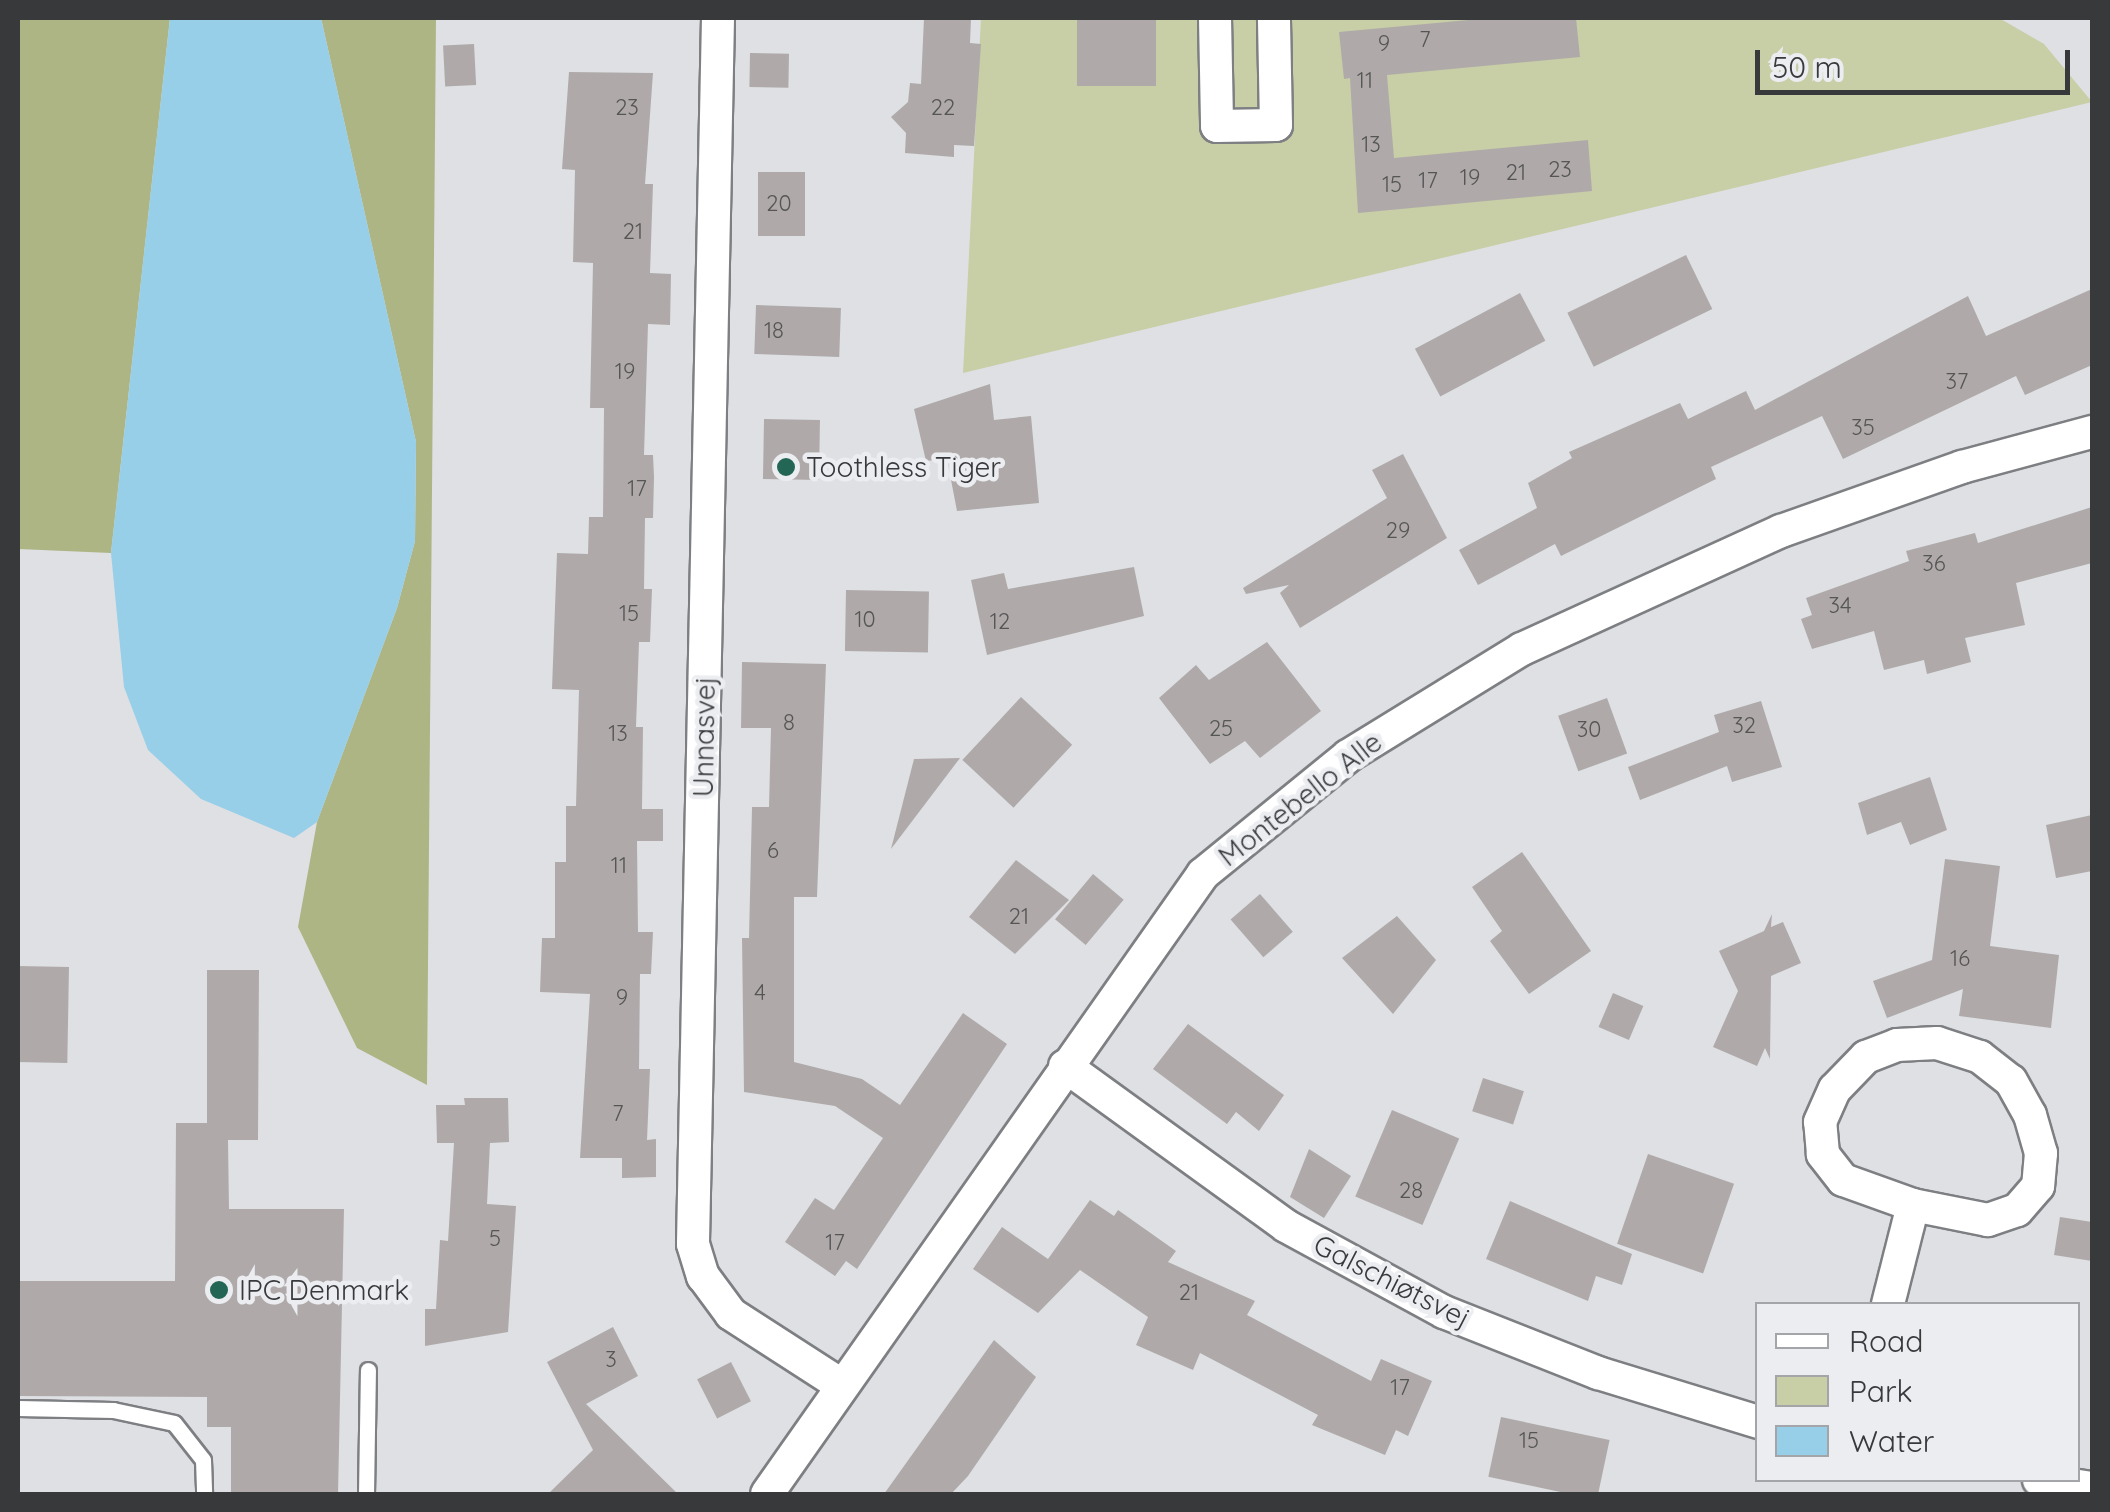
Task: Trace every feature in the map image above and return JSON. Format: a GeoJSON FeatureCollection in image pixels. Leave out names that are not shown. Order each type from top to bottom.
{"type":"FeatureCollection","features":[{"type":"Feature","properties":{"kind":"street","name":"Unnasvej"},"geometry":{"type":"LineString","coordinates":[[718,18],[693,1244],[702,1276],[731,1314],[841,1385]]}},
{"type":"Feature","properties":{"kind":"street"},"geometry":{"type":"LineString","coordinates":[[1215,18],[1217,126],[1276,124],[1274,18]]}},
{"type":"Feature","properties":{"kind":"street","name":"Montebello Alle"},"geometry":{"type":"LineString","coordinates":[[767,1494],[1203,874],[1348,756],[1522,649],[1781,531],[1962,467],[2092,432]]}},
{"type":"Feature","properties":{"kind":"street"},"geometry":{"type":"LineString","coordinates":[[1938,1042],[1980,1057],[2012,1081],[2042,1153],[2038,1186],[2016,1210],[1988,1220],[1913,1206],[1842,1180],[1822,1154],[1820,1122],[1835,1089],[1866,1057],[1898,1045],[1938,1042]]}},
{"type":"Feature","properties":{"kind":"street","name":"Galschiøtsvej"},"geometry":{"type":"LineString","coordinates":[[1065,1066],[1286,1226],[1444,1312],[1598,1373],[1755,1421]]}},
{"type":"Feature","properties":{"kind":"street"},"geometry":{"type":"LineString","coordinates":[[1889,1302],[1913,1206]]}},
{"type":"Feature","properties":{"kind":"street"},"geometry":{"type":"LineString","coordinates":[[2052,1482],[2092,1488]]}},
{"type":"Feature","properties":{"kind":"lane"},"geometry":{"type":"LineString","coordinates":[[366,1494],[368,1370]]}},
{"type":"Feature","properties":{"kind":"lane"},"geometry":{"type":"LineString","coordinates":[[18,1408],[112,1410],[174,1423],[203,1460],[204,1494]]}},
{"type":"Feature","properties":{"kind":"green space"},"geometry":{"type":"Polygon","coordinates":[[[18,18],[170,18],[111,553],[18,549],[18,18]]]}},
{"type":"Feature","properties":{"kind":"green space"},"geometry":{"type":"Polygon","coordinates":[[[321,18],[436,18],[427,1085],[357,1048],[298,927],[317,822],[397,608],[415,541],[416,442],[321,18]]]}},
{"type":"Feature","properties":{"kind":"green space"},"geometry":{"type":"Polygon","coordinates":[[[981,18],[1999,18],[2044,44],[2092,102],[963,373],[981,18]]]}},
{"type":"Feature","properties":{"kind":"water"},"geometry":{"type":"Polygon","coordinates":[[[170,18],[321,18],[416,442],[415,541],[397,608],[317,822],[294,838],[201,799],[148,750],[124,687],[111,553],[170,18]]]}},
{"type":"Feature","properties":{"kind":"building"},"geometry":{"type":"Polygon","coordinates":[[[924,18],[971,18],[970,43],[981,44],[974,146],[954,145],[954,157],[905,153],[906,133],[891,117],[908,102],[910,83],[921,84],[924,18]]]}},
{"type":"Feature","properties":{"kind":"building"},"geometry":{"type":"Polygon","coordinates":[[[1077,18],[1156,18],[1156,86],[1077,86],[1077,18]]]}},
{"type":"Feature","properties":{"kind":"building"},"geometry":{"type":"Polygon","coordinates":[[[1490,18],[1576,18],[1580,57],[1387,75],[1394,158],[1588,140],[1592,191],[1358,213],[1350,78],[1344,79],[1339,32],[1490,18]]]}},
{"type":"Feature","properties":{"kind":"building"},"geometry":{"type":"Polygon","coordinates":[[[474,44],[476,85],[445,87],[443,46],[474,44]]]}},
{"type":"Feature","properties":{"kind":"building"},"geometry":{"type":"Polygon","coordinates":[[[750,53],[789,54],[788,88],[749,87],[750,53]]]}},
{"type":"Feature","properties":{"kind":"building"},"geometry":{"type":"Polygon","coordinates":[[[569,72],[653,73],[645,184],[653,184],[650,273],[671,274],[670,325],[648,324],[644,455],[653,455],[654,477],[653,518],[645,518],[644,589],[652,589],[650,642],[639,642],[636,727],[643,727],[642,809],[663,809],[663,841],[637,841],[638,932],[653,932],[651,974],[640,974],[639,1069],[650,1069],[647,1140],[656,1139],[656,1177],[622,1178],[622,1158],[580,1158],[590,994],[540,992],[542,938],[555,938],[555,862],[566,862],[566,806],[576,806],[579,690],[552,689],[557,553],[588,554],[589,517],[603,517],[604,408],[590,408],[593,263],[573,262],[575,170],[562,169],[569,72]]]}},
{"type":"Feature","properties":{"kind":"building"},"geometry":{"type":"Polygon","coordinates":[[[758,172],[805,172],[805,236],[758,236],[758,172]]]}},
{"type":"Feature","properties":{"kind":"building"},"geometry":{"type":"Polygon","coordinates":[[[1686,255],[1712,309],[1594,367],[1567,313],[1686,255]]]}},
{"type":"Feature","properties":{"kind":"building"},"geometry":{"type":"Polygon","coordinates":[[[2092,289],[2092,365],[2025,395],[2016,376],[1843,459],[1822,416],[1711,467],[1716,479],[1561,556],[1555,544],[1478,585],[1459,550],[1537,508],[1528,483],[1572,458],[1569,452],[1680,403],[1688,419],[1746,391],[1755,410],[1968,296],[1986,336],[2092,289]]]}},
{"type":"Feature","properties":{"kind":"building"},"geometry":{"type":"Polygon","coordinates":[[[1520,293],[1545,341],[1440,397],[1415,349],[1520,293]]]}},
{"type":"Feature","properties":{"kind":"building"},"geometry":{"type":"Polygon","coordinates":[[[756,305],[841,308],[839,357],[754,354],[756,305]]]}},
{"type":"Feature","properties":{"kind":"building"},"geometry":{"type":"Polygon","coordinates":[[[990,384],[994,420],[1031,416],[1039,503],[957,511],[947,459],[926,461],[914,409],[990,384]]]}},
{"type":"Feature","properties":{"kind":"building"},"geometry":{"type":"Polygon","coordinates":[[[764,419],[820,420],[819,480],[763,479],[764,419]]]}},
{"type":"Feature","properties":{"kind":"building"},"geometry":{"type":"Polygon","coordinates":[[[1403,454],[1447,538],[1300,628],[1280,593],[1289,585],[1246,594],[1243,588],[1387,498],[1372,470],[1403,454]]]}},
{"type":"Feature","properties":{"kind":"building"},"geometry":{"type":"Polygon","coordinates":[[[2092,507],[2092,563],[2016,583],[2025,625],[1965,638],[1971,662],[1927,674],[1924,660],[1884,670],[1874,631],[1812,649],[1801,619],[1812,615],[1806,598],[1909,561],[1906,551],[1975,533],[1978,543],[2092,507]]]}},
{"type":"Feature","properties":{"kind":"building"},"geometry":{"type":"Polygon","coordinates":[[[1134,567],[1144,616],[987,655],[971,580],[1004,573],[1008,589],[1134,567]]]}},
{"type":"Feature","properties":{"kind":"building"},"geometry":{"type":"Polygon","coordinates":[[[846,590],[929,591],[928,652],[845,651],[846,590]]]}},
{"type":"Feature","properties":{"kind":"building"},"geometry":{"type":"Polygon","coordinates":[[[1267,642],[1321,711],[1260,758],[1245,741],[1210,764],[1159,698],[1196,665],[1209,680],[1267,642]]]}},
{"type":"Feature","properties":{"kind":"building"},"geometry":{"type":"Polygon","coordinates":[[[742,662],[826,664],[817,897],[794,897],[794,1062],[862,1079],[900,1105],[963,1013],[1007,1044],[857,1269],[846,1261],[835,1276],[785,1242],[815,1198],[834,1210],[883,1138],[835,1106],[744,1092],[742,938],[749,938],[752,807],[769,807],[771,728],[741,728],[742,662]]]}},
{"type":"Feature","properties":{"kind":"building"},"geometry":{"type":"Polygon","coordinates":[[[1021,697],[1072,745],[1014,808],[962,760],[1021,697]]]}},
{"type":"Feature","properties":{"kind":"building"},"geometry":{"type":"Polygon","coordinates":[[[1607,698],[1627,753],[1578,771],[1558,716],[1607,698]]]}},
{"type":"Feature","properties":{"kind":"building"},"geometry":{"type":"Polygon","coordinates":[[[1761,701],[1782,767],[1732,782],[1727,766],[1640,800],[1628,767],[1719,732],[1714,715],[1761,701]]]}},
{"type":"Feature","properties":{"kind":"building"},"geometry":{"type":"Polygon","coordinates":[[[960,758],[891,849],[914,759],[960,758]]]}},
{"type":"Feature","properties":{"kind":"building"},"geometry":{"type":"Polygon","coordinates":[[[1930,777],[1947,830],[1910,845],[1901,822],[1867,835],[1858,803],[1930,777]]]}},
{"type":"Feature","properties":{"kind":"building"},"geometry":{"type":"Polygon","coordinates":[[[2092,815],[2092,871],[2056,878],[2046,825],[2092,815]]]}},
{"type":"Feature","properties":{"kind":"building"},"geometry":{"type":"Polygon","coordinates":[[[1522,852],[1591,951],[1529,994],[1490,941],[1502,931],[1472,887],[1522,852]]]}},
{"type":"Feature","properties":{"kind":"building"},"geometry":{"type":"Polygon","coordinates":[[[1945,859],[2000,866],[1990,946],[2059,955],[2051,1028],[1959,1016],[1963,989],[1887,1018],[1873,981],[1932,960],[1945,859]]]}},
{"type":"Feature","properties":{"kind":"building"},"geometry":{"type":"Polygon","coordinates":[[[1016,860],[1069,900],[1015,954],[969,917],[1016,860]]]}},
{"type":"Feature","properties":{"kind":"building"},"geometry":{"type":"Polygon","coordinates":[[[1093,874],[1124,900],[1086,945],[1055,919],[1093,874]]]}},
{"type":"Feature","properties":{"kind":"building"},"geometry":{"type":"Polygon","coordinates":[[[1260,894],[1293,932],[1263,957],[1231,920],[1260,894]]]}},
{"type":"Feature","properties":{"kind":"building"},"geometry":{"type":"Polygon","coordinates":[[[1772,914],[1771,927],[1783,922],[1801,963],[1771,976],[1770,1059],[1765,1048],[1757,1066],[1713,1047],[1738,991],[1719,951],[1764,931],[1772,914]]]}},
{"type":"Feature","properties":{"kind":"building"},"geometry":{"type":"Polygon","coordinates":[[[1397,916],[1436,960],[1393,1014],[1342,958],[1397,916]]]}},
{"type":"Feature","properties":{"kind":"building"},"geometry":{"type":"Polygon","coordinates":[[[18,966],[69,967],[67,1063],[18,1062],[18,966]]]}},
{"type":"Feature","properties":{"kind":"building"},"geometry":{"type":"Polygon","coordinates":[[[207,970],[259,970],[258,1140],[228,1140],[229,1209],[344,1209],[338,1494],[231,1494],[231,1427],[207,1427],[207,1397],[18,1396],[18,1281],[175,1281],[176,1123],[207,1123],[207,970]]]}},
{"type":"Feature","properties":{"kind":"building"},"geometry":{"type":"Polygon","coordinates":[[[1613,993],[1643,1006],[1629,1040],[1599,1027],[1613,993]]]}},
{"type":"Feature","properties":{"kind":"building"},"geometry":{"type":"Polygon","coordinates":[[[1188,1024],[1284,1095],[1259,1131],[1236,1112],[1227,1124],[1153,1069],[1188,1024]]]}},
{"type":"Feature","properties":{"kind":"building"},"geometry":{"type":"Polygon","coordinates":[[[1483,1078],[1524,1091],[1513,1125],[1472,1111],[1483,1078]]]}},
{"type":"Feature","properties":{"kind":"building"},"geometry":{"type":"Polygon","coordinates":[[[464,1098],[508,1098],[509,1142],[490,1143],[487,1204],[516,1206],[508,1332],[425,1346],[425,1309],[436,1309],[440,1240],[448,1241],[454,1143],[437,1143],[436,1105],[465,1105],[464,1098]]]}},
{"type":"Feature","properties":{"kind":"building"},"geometry":{"type":"Polygon","coordinates":[[[1392,1110],[1459,1139],[1422,1225],[1355,1197],[1392,1110]]]}},
{"type":"Feature","properties":{"kind":"building"},"geometry":{"type":"Polygon","coordinates":[[[1309,1149],[1351,1176],[1324,1218],[1290,1197],[1309,1149]]]}},
{"type":"Feature","properties":{"kind":"building"},"geometry":{"type":"Polygon","coordinates":[[[1648,1154],[1734,1184],[1703,1273],[1617,1244],[1648,1154]]]}},
{"type":"Feature","properties":{"kind":"building"},"geometry":{"type":"Polygon","coordinates":[[[1090,1200],[1114,1216],[1118,1210],[1176,1251],[1168,1262],[1255,1301],[1247,1315],[1371,1381],[1381,1359],[1432,1381],[1408,1436],[1396,1430],[1385,1455],[1312,1425],[1318,1415],[1200,1353],[1193,1370],[1136,1345],[1148,1317],[1080,1270],[1038,1313],[973,1269],[1002,1227],[1048,1259],[1090,1200]]]}},
{"type":"Feature","properties":{"kind":"building"},"geometry":{"type":"Polygon","coordinates":[[[1510,1201],[1632,1254],[1622,1285],[1596,1276],[1588,1301],[1486,1259],[1510,1201]]]}},
{"type":"Feature","properties":{"kind":"building"},"geometry":{"type":"Polygon","coordinates":[[[2060,1217],[2092,1222],[2092,1261],[2054,1255],[2060,1217]]]}},
{"type":"Feature","properties":{"kind":"building"},"geometry":{"type":"Polygon","coordinates":[[[613,1327],[638,1376],[586,1404],[678,1494],[548,1494],[593,1450],[547,1362],[613,1327]]]}},
{"type":"Feature","properties":{"kind":"building"},"geometry":{"type":"Polygon","coordinates":[[[994,1340],[1036,1377],[968,1476],[951,1494],[884,1494],[994,1340]]]}},
{"type":"Feature","properties":{"kind":"building"},"geometry":{"type":"Polygon","coordinates":[[[731,1362],[751,1401],[717,1418],[697,1379],[731,1362]]]}},
{"type":"Feature","properties":{"kind":"building"},"geometry":{"type":"Polygon","coordinates":[[[1501,1417],[1610,1440],[1598,1494],[1570,1494],[1488,1477],[1501,1417]]]}},
{"type":"Feature","properties":{"kind":"place","name":"Toothless Tiger"},"geometry":{"type":"Point","coordinates":[786,467]}},
{"type":"Feature","properties":{"kind":"place","name":"IPC Denmark"},"geometry":{"type":"Point","coordinates":[219,1290]}}]}
